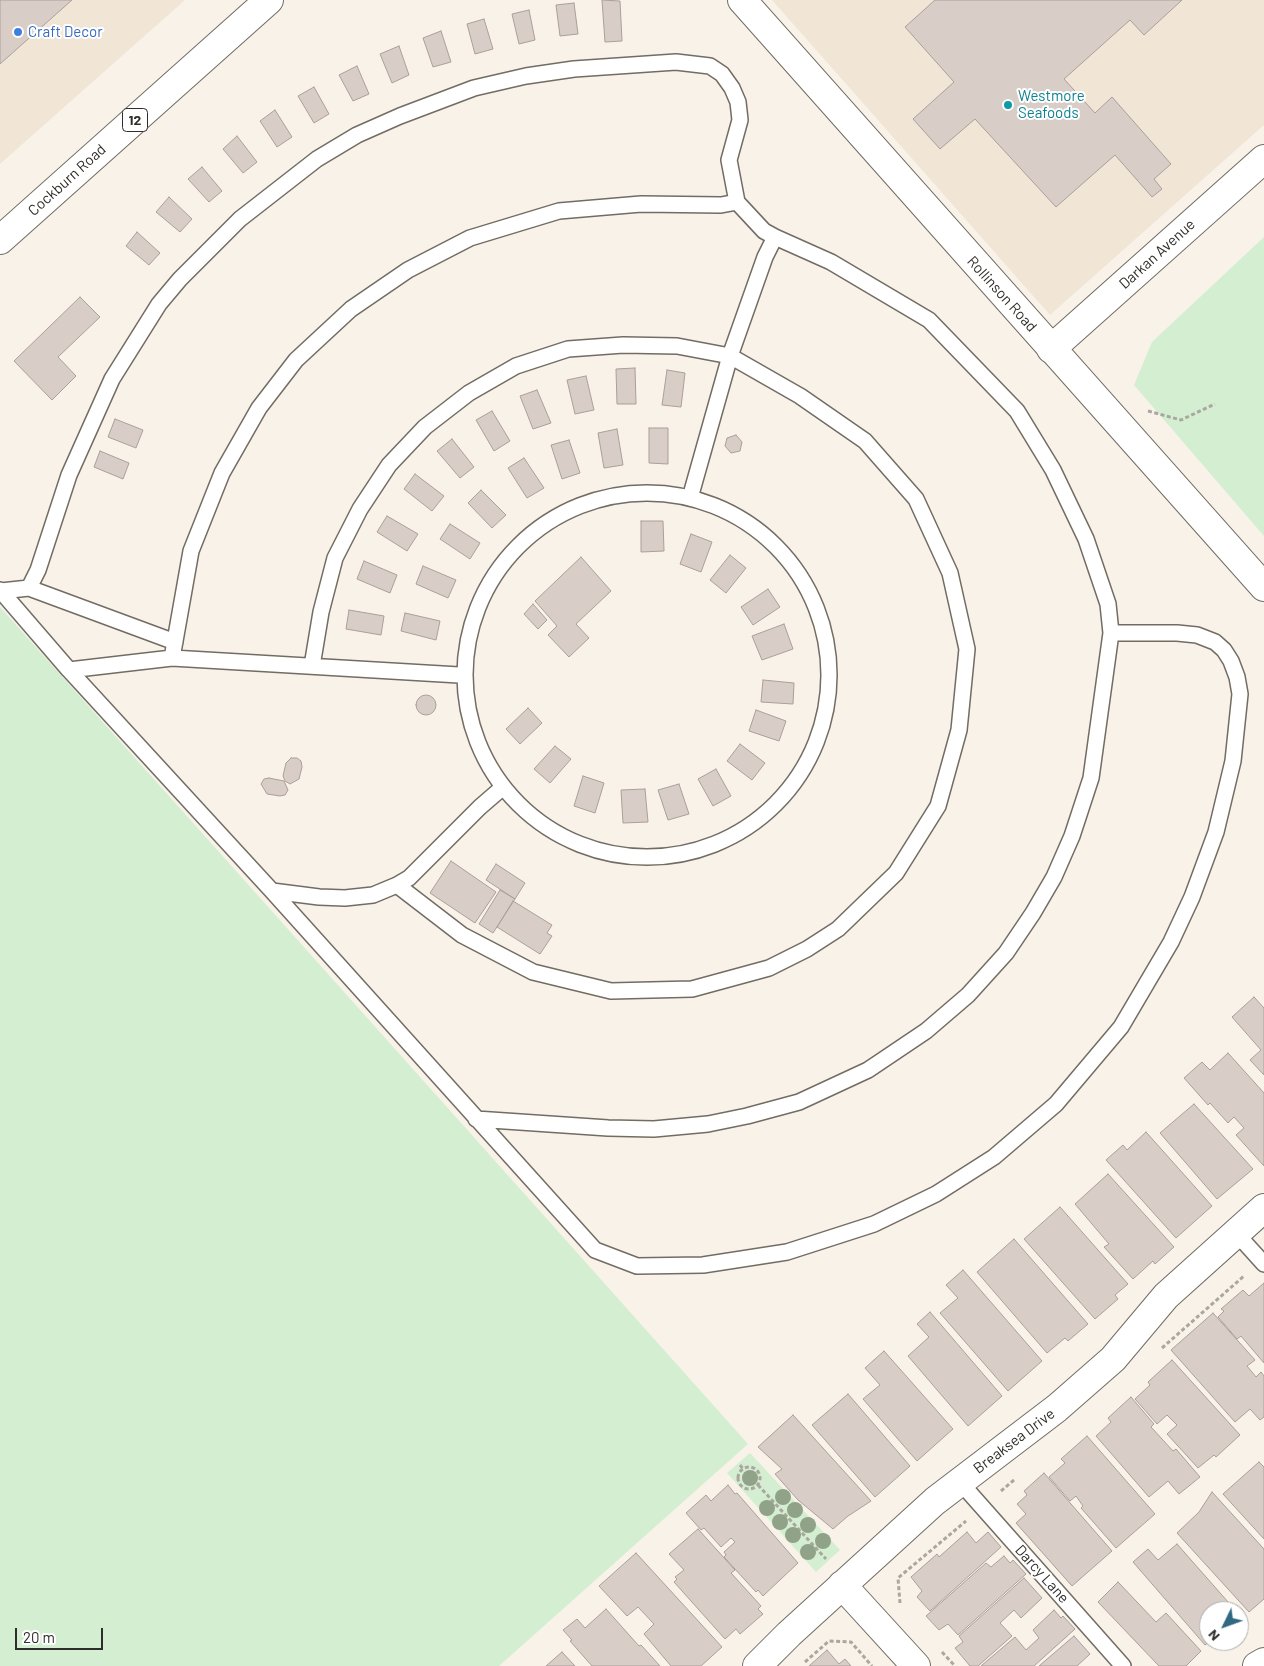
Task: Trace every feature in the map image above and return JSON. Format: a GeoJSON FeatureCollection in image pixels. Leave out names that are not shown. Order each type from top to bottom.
{"type":"FeatureCollection","features":[{"type":"Feature","properties":{"kind":"street","name":"Cockburn Road"},"geometry":{"type":"LineString","coordinates":[[0,240],[269,0]]}},
{"type":"Feature","properties":{"kind":"street","name":"Rollinson Road"},"geometry":{"type":"LineString","coordinates":[[742,0],[1264,587]]}},
{"type":"Feature","properties":{"kind":"street","name":"Darkan Avenue"},"geometry":{"type":"LineString","coordinates":[[1051,349],[1264,159]]}},
{"type":"Feature","properties":{"kind":"street","name":"Breaksea Drive"},"geometry":{"type":"LineString","coordinates":[[757,1666],[788,1634],[935,1501],[1057,1408],[1112,1359],[1166,1296],[1264,1208]]}},
{"type":"Feature","properties":{"kind":"street"},"geometry":{"type":"LineString","coordinates":[[842,1585],[916,1666]]}},
{"type":"Feature","properties":{"kind":"street"},"geometry":{"type":"LineString","coordinates":[[1257,1666],[1264,1662]]}},
{"type":"Feature","properties":{"kind":"lane"},"geometry":{"type":"LineString","coordinates":[[29,588],[38,570],[69,475],[112,379],[160,304],[180,279],[240,219],[318,159],[357,135],[400,116],[474,88],[526,76],[574,69],[676,62],[710,66],[722,74],[732,88],[738,102],[740,120],[729,160],[737,202],[764,231],[831,262],[929,320],[1017,411],[1053,470],[1086,539],[1108,604],[1111,633],[1091,778],[1072,836],[1054,878],[1006,953],[968,995],[926,1031],[868,1070],[799,1102],[708,1124],[654,1129],[476,1119]]}},
{"type":"Feature","properties":{"kind":"lane"},"geometry":{"type":"LineString","coordinates":[[172,658],[191,551],[222,473],[260,408],[296,360],[351,309],[408,270],[470,238],[559,211],[640,204],[721,205],[737,202]]}},
{"type":"Feature","properties":{"kind":"lane"},"geometry":{"type":"LineString","coordinates":[[690,498],[730,356],[765,257],[775,237]]}},
{"type":"Feature","properties":{"kind":"lane"},"geometry":{"type":"LineString","coordinates":[[312,666],[321,612],[335,558],[360,509],[389,465],[426,427],[469,393],[516,366],[568,349],[623,345],[677,346],[730,356],[800,396],[865,441],[916,499],[950,573],[967,650],[959,730],[938,806],[896,873],[838,928],[807,949],[769,968],[692,989],[611,991],[533,972],[462,935],[397,885]]}},
{"type":"Feature","properties":{"kind":"lane"},"geometry":{"type":"LineString","coordinates":[[650,493],[690,498],[734,515],[771,541],[801,577],[821,618],[830,664],[827,710],[813,754],[788,792],[754,824],[713,845],[669,856],[622,855],[578,842],[538,819],[502,788],[491,772],[482,752],[459,675],[469,632],[484,592],[507,560],[536,532],[571,510],[609,497],[650,493]]}},
{"type":"Feature","properties":{"kind":"lane"},"geometry":{"type":"LineString","coordinates":[[0,590],[29,588],[175,642]]}},
{"type":"Feature","properties":{"kind":"lane"},"geometry":{"type":"LineString","coordinates":[[0,590],[69,670],[272,891],[595,1250],[637,1266],[703,1265],[787,1252],[874,1224],[936,1194],[994,1156],[1056,1104],[1120,1027],[1171,942],[1192,897],[1216,832],[1231,770],[1240,694],[1237,677],[1231,661],[1224,650],[1215,642],[1197,635],[1177,633],[1111,633]]}},
{"type":"Feature","properties":{"kind":"lane"},"geometry":{"type":"LineString","coordinates":[[69,670],[172,658],[459,675]]}},
{"type":"Feature","properties":{"kind":"lane"},"geometry":{"type":"LineString","coordinates":[[272,891],[345,898],[373,895],[397,885],[409,878],[480,807],[502,788]]}},
{"type":"Feature","properties":{"kind":"lane"},"geometry":{"type":"LineString","coordinates":[[1236,1233],[1264,1264]]}},
{"type":"Feature","properties":{"kind":"lane","name":"Darcy Lane"},"geometry":{"type":"LineString","coordinates":[[960,1482],[1123,1666]]}},
{"type":"Feature","properties":{"kind":"path"},"geometry":{"type":"LineString","coordinates":[[1145,410],[1181,420],[1215,404]]}},
{"type":"Feature","properties":{"kind":"path"},"geometry":{"type":"LineString","coordinates":[[740,1465],[744,1469]]}},
{"type":"Feature","properties":{"kind":"path"},"geometry":{"type":"LineString","coordinates":[[750,1467],[759,1472],[760,1479],[758,1485],[748,1489],[741,1485],[739,1474],[744,1469],[750,1467]]}},
{"type":"Feature","properties":{"kind":"path"},"geometry":{"type":"LineString","coordinates":[[758,1485],[826,1560],[832,1554]]}},
{"type":"Feature","properties":{"kind":"path"},"geometry":{"type":"LineString","coordinates":[[902,1607],[898,1601],[898,1578],[967,1520]]}},
{"type":"Feature","properties":{"kind":"path"},"geometry":{"type":"LineString","coordinates":[[800,1666],[829,1641],[851,1642],[872,1666]]}},
{"type":"Feature","properties":{"kind":"shaded area"},"geometry":{"type":"Polygon","coordinates":[[[0,0],[185,0],[0,164],[0,0]]]}},
{"type":"Feature","properties":{"kind":"shaded area"},"geometry":{"type":"Polygon","coordinates":[[[772,0],[1264,0],[1264,125],[1050,315],[772,0]]]}},
{"type":"Feature","properties":{"kind":"green space"},"geometry":{"type":"Polygon","coordinates":[[[1264,237],[1264,536],[1134,385],[1152,342],[1264,237]]]}},
{"type":"Feature","properties":{"kind":"green space"},"geometry":{"type":"Polygon","coordinates":[[[0,607],[748,1444],[499,1666],[0,1666],[0,607]]]}},
{"type":"Feature","properties":{"kind":"green space"},"geometry":{"type":"Polygon","coordinates":[[[750,1453],[840,1550],[816,1572],[727,1473],[750,1453]]]}},
{"type":"Feature","properties":{"kind":"building","name":"Craft Decor"},"geometry":{"type":"Polygon","coordinates":[[[0,0],[72,0],[0,64],[0,0]]]}},
{"type":"Feature","properties":{"kind":"building"},"geometry":{"type":"Polygon","coordinates":[[[602,0],[620,1],[622,41],[605,42],[602,0]]]}},
{"type":"Feature","properties":{"kind":"building","name":"Westmore Seafoods"},"geometry":{"type":"Polygon","coordinates":[[[935,0],[1182,0],[1144,35],[1130,20],[1064,79],[1095,113],[1112,97],[1171,164],[1154,179],[1162,189],[1152,197],[1115,155],[1056,207],[975,119],[940,149],[913,119],[954,82],[905,27],[935,0]]]}},
{"type":"Feature","properties":{"kind":"building"},"geometry":{"type":"Polygon","coordinates":[[[574,3],[578,34],[560,36],[556,5],[574,3]]]}},
{"type":"Feature","properties":{"kind":"building"},"geometry":{"type":"Polygon","coordinates":[[[529,10],[535,40],[519,44],[512,14],[529,10]]]}},
{"type":"Feature","properties":{"kind":"building"},"geometry":{"type":"Polygon","coordinates":[[[484,19],[493,49],[475,54],[467,24],[484,19]]]}},
{"type":"Feature","properties":{"kind":"building"},"geometry":{"type":"Polygon","coordinates":[[[441,31],[451,62],[433,67],[423,38],[441,31]]]}},
{"type":"Feature","properties":{"kind":"building"},"geometry":{"type":"Polygon","coordinates":[[[399,46],[409,75],[392,83],[380,54],[399,46]]]}},
{"type":"Feature","properties":{"kind":"building"},"geometry":{"type":"Polygon","coordinates":[[[357,66],[369,94],[353,101],[339,75],[357,66]]]}},
{"type":"Feature","properties":{"kind":"building"},"geometry":{"type":"Polygon","coordinates":[[[314,87],[329,114],[314,123],[298,96],[314,87]]]}},
{"type":"Feature","properties":{"kind":"building"},"geometry":{"type":"Polygon","coordinates":[[[275,110],[292,137],[277,147],[260,121],[275,110]]]}},
{"type":"Feature","properties":{"kind":"building"},"geometry":{"type":"Polygon","coordinates":[[[237,136],[257,162],[243,173],[223,149],[237,136]]]}},
{"type":"Feature","properties":{"kind":"building"},"geometry":{"type":"Polygon","coordinates":[[[202,167],[222,191],[209,202],[188,179],[202,167]]]}},
{"type":"Feature","properties":{"kind":"building"},"geometry":{"type":"Polygon","coordinates":[[[169,197],[192,219],[180,232],[156,212],[169,197]]]}},
{"type":"Feature","properties":{"kind":"building"},"geometry":{"type":"Polygon","coordinates":[[[137,232],[160,253],[149,265],[126,246],[137,232]]]}},
{"type":"Feature","properties":{"kind":"building"},"geometry":{"type":"Polygon","coordinates":[[[80,297],[100,317],[58,357],[76,376],[52,400],[14,361],[80,297]]]}},
{"type":"Feature","properties":{"kind":"building"},"geometry":{"type":"Polygon","coordinates":[[[635,368],[636,404],[617,404],[616,369],[635,368]]]}},
{"type":"Feature","properties":{"kind":"building"},"geometry":{"type":"Polygon","coordinates":[[[667,370],[685,373],[681,407],[662,405],[667,370]]]}},
{"type":"Feature","properties":{"kind":"building"},"geometry":{"type":"Polygon","coordinates":[[[586,376],[594,410],[575,414],[567,380],[586,376]]]}},
{"type":"Feature","properties":{"kind":"building"},"geometry":{"type":"Polygon","coordinates":[[[537,390],[551,423],[533,429],[520,396],[537,390]]]}},
{"type":"Feature","properties":{"kind":"building"},"geometry":{"type":"Polygon","coordinates":[[[492,411],[510,441],[494,451],[476,420],[492,411]]]}},
{"type":"Feature","properties":{"kind":"building"},"geometry":{"type":"Polygon","coordinates":[[[115,419],[143,430],[136,448],[108,437],[115,419]]]}},
{"type":"Feature","properties":{"kind":"building"},"geometry":{"type":"Polygon","coordinates":[[[649,428],[668,428],[668,464],[649,463],[649,428]]]}},
{"type":"Feature","properties":{"kind":"building"},"geometry":{"type":"Polygon","coordinates":[[[617,429],[623,465],[604,468],[598,433],[617,429]]]}},
{"type":"Feature","properties":{"kind":"building"},"geometry":{"type":"Polygon","coordinates":[[[736,435],[742,442],[740,451],[731,453],[725,446],[727,438],[736,435]]]}},
{"type":"Feature","properties":{"kind":"building"},"geometry":{"type":"Polygon","coordinates":[[[452,439],[474,467],[460,478],[437,451],[452,439]]]}},
{"type":"Feature","properties":{"kind":"building"},"geometry":{"type":"Polygon","coordinates":[[[569,440],[580,473],[562,479],[551,445],[569,440]]]}},
{"type":"Feature","properties":{"kind":"building"},"geometry":{"type":"Polygon","coordinates":[[[100,451],[129,463],[123,479],[94,467],[100,451]]]}},
{"type":"Feature","properties":{"kind":"building"},"geometry":{"type":"Polygon","coordinates":[[[524,458],[544,488],[527,498],[508,468],[524,458]]]}},
{"type":"Feature","properties":{"kind":"building"},"geometry":{"type":"Polygon","coordinates":[[[415,474],[444,496],[432,511],[404,489],[415,474]]]}},
{"type":"Feature","properties":{"kind":"building"},"geometry":{"type":"Polygon","coordinates":[[[481,490],[506,515],[492,528],[468,503],[481,490]]]}},
{"type":"Feature","properties":{"kind":"building"},"geometry":{"type":"Polygon","coordinates":[[[387,516],[418,534],[407,551],[377,532],[387,516]]]}},
{"type":"Feature","properties":{"kind":"building"},"geometry":{"type":"Polygon","coordinates":[[[641,521],[663,521],[664,551],[641,552],[641,521]]]}},
{"type":"Feature","properties":{"kind":"building"},"geometry":{"type":"Polygon","coordinates":[[[450,524],[480,543],[470,559],[440,539],[450,524]]]}},
{"type":"Feature","properties":{"kind":"building"},"geometry":{"type":"Polygon","coordinates":[[[691,534],[712,542],[701,572],[680,564],[691,534]]]}},
{"type":"Feature","properties":{"kind":"building"},"geometry":{"type":"Polygon","coordinates":[[[730,555],[746,568],[726,593],[710,580],[730,555]]]}},
{"type":"Feature","properties":{"kind":"building"},"geometry":{"type":"Polygon","coordinates":[[[581,557],[611,591],[576,624],[589,638],[569,657],[548,635],[557,626],[535,601],[581,557]]]}},
{"type":"Feature","properties":{"kind":"building"},"geometry":{"type":"Polygon","coordinates":[[[364,561],[397,575],[390,593],[357,579],[364,561]]]}},
{"type":"Feature","properties":{"kind":"building"},"geometry":{"type":"Polygon","coordinates":[[[423,566],[456,580],[448,598],[416,584],[423,566]]]}},
{"type":"Feature","properties":{"kind":"building"},"geometry":{"type":"Polygon","coordinates":[[[768,589],[780,607],[753,625],[741,607],[768,589]]]}},
{"type":"Feature","properties":{"kind":"building"},"geometry":{"type":"Polygon","coordinates":[[[533,604],[547,620],[538,629],[524,614],[533,604]]]}},
{"type":"Feature","properties":{"kind":"building"},"geometry":{"type":"Polygon","coordinates":[[[349,610],[384,616],[381,635],[346,629],[349,610]]]}},
{"type":"Feature","properties":{"kind":"building"},"geometry":{"type":"Polygon","coordinates":[[[405,613],[440,621],[436,640],[401,631],[405,613]]]}},
{"type":"Feature","properties":{"kind":"building"},"geometry":{"type":"Polygon","coordinates":[[[784,624],[793,649],[762,660],[752,636],[784,624]]]}},
{"type":"Feature","properties":{"kind":"building"},"geometry":{"type":"Polygon","coordinates":[[[763,680],[794,683],[793,704],[761,702],[763,680]]]}},
{"type":"Feature","properties":{"kind":"building"},"geometry":{"type":"Polygon","coordinates":[[[426,695],[433,698],[436,705],[433,712],[426,715],[419,712],[416,705],[419,698],[426,695]]]}},
{"type":"Feature","properties":{"kind":"building"},"geometry":{"type":"Polygon","coordinates":[[[528,708],[542,723],[520,744],[506,729],[528,708]]]}},
{"type":"Feature","properties":{"kind":"building"},"geometry":{"type":"Polygon","coordinates":[[[756,710],[786,721],[779,741],[749,731],[756,710]]]}},
{"type":"Feature","properties":{"kind":"building"},"geometry":{"type":"Polygon","coordinates":[[[740,744],[765,763],[752,780],[727,761],[740,744]]]}},
{"type":"Feature","properties":{"kind":"building"},"geometry":{"type":"Polygon","coordinates":[[[555,746],[571,759],[550,783],[534,769],[555,746]]]}},
{"type":"Feature","properties":{"kind":"building"},"geometry":{"type":"Polygon","coordinates":[[[291,758],[297,758],[301,761],[302,767],[299,779],[290,784],[285,781],[283,776],[286,763],[291,758]]]}},
{"type":"Feature","properties":{"kind":"building"},"geometry":{"type":"Polygon","coordinates":[[[716,769],[731,796],[713,806],[698,779],[716,769]]]}},
{"type":"Feature","properties":{"kind":"building"},"geometry":{"type":"Polygon","coordinates":[[[583,776],[604,783],[595,813],[574,806],[583,776]]]}},
{"type":"Feature","properties":{"kind":"building"},"geometry":{"type":"Polygon","coordinates":[[[264,779],[284,781],[288,790],[285,795],[267,794],[261,784],[264,779]]]}},
{"type":"Feature","properties":{"kind":"building"},"geometry":{"type":"Polygon","coordinates":[[[679,784],[689,814],[668,820],[658,790],[679,784]]]}},
{"type":"Feature","properties":{"kind":"building"},"geometry":{"type":"Polygon","coordinates":[[[645,789],[648,822],[623,823],[621,790],[645,789]]]}},
{"type":"Feature","properties":{"kind":"building"},"geometry":{"type":"Polygon","coordinates":[[[451,861],[496,892],[475,923],[430,893],[451,861]]]}},
{"type":"Feature","properties":{"kind":"building"},"geometry":{"type":"Polygon","coordinates":[[[496,864],[525,883],[515,899],[486,880],[496,864]]]}},
{"type":"Feature","properties":{"kind":"building"},"geometry":{"type":"Polygon","coordinates":[[[500,890],[515,899],[493,933],[479,924],[500,890]]]}},
{"type":"Feature","properties":{"kind":"building"},"geometry":{"type":"Polygon","coordinates":[[[513,901],[552,925],[547,933],[552,936],[540,954],[497,927],[513,901]]]}},
{"type":"Feature","properties":{"kind":"building"},"geometry":{"type":"Polygon","coordinates":[[[1254,997],[1264,1008],[1264,1075],[1250,1060],[1261,1050],[1232,1017],[1254,997]]]}},
{"type":"Feature","properties":{"kind":"building"},"geometry":{"type":"Polygon","coordinates":[[[1228,1053],[1264,1093],[1264,1166],[1236,1135],[1244,1128],[1234,1117],[1228,1123],[1210,1103],[1208,1105],[1184,1078],[1202,1062],[1210,1070],[1228,1053]]]}},
{"type":"Feature","properties":{"kind":"building"},"geometry":{"type":"Polygon","coordinates":[[[1194,1104],[1253,1169],[1217,1199],[1160,1133],[1194,1104]]]}},
{"type":"Feature","properties":{"kind":"building"},"geometry":{"type":"Polygon","coordinates":[[[1146,1132],[1212,1206],[1176,1238],[1106,1160],[1123,1145],[1127,1150],[1146,1132]]]}},
{"type":"Feature","properties":{"kind":"building"},"geometry":{"type":"Polygon","coordinates":[[[1108,1174],[1174,1247],[1155,1264],[1153,1261],[1133,1279],[1104,1247],[1109,1244],[1075,1204],[1108,1174]]]}},
{"type":"Feature","properties":{"kind":"building"},"geometry":{"type":"Polygon","coordinates":[[[1060,1207],[1128,1284],[1115,1295],[1118,1299],[1095,1319],[1024,1239],[1060,1207]]]}},
{"type":"Feature","properties":{"kind":"building"},"geometry":{"type":"Polygon","coordinates":[[[1014,1239],[1088,1324],[1068,1341],[1065,1338],[1047,1353],[977,1272],[1014,1239]]]}},
{"type":"Feature","properties":{"kind":"building"},"geometry":{"type":"Polygon","coordinates":[[[963,1270],[1042,1361],[1008,1391],[940,1313],[958,1298],[946,1285],[963,1270]]]}},
{"type":"Feature","properties":{"kind":"building"},"geometry":{"type":"Polygon","coordinates":[[[1264,1283],[1264,1363],[1241,1336],[1237,1339],[1218,1317],[1224,1311],[1221,1309],[1243,1290],[1249,1296],[1264,1283]]]}},
{"type":"Feature","properties":{"kind":"building"},"geometry":{"type":"Polygon","coordinates":[[[930,1312],[1002,1396],[968,1426],[908,1356],[929,1337],[917,1324],[930,1312]]]}},
{"type":"Feature","properties":{"kind":"building"},"geometry":{"type":"Polygon","coordinates":[[[1213,1313],[1255,1360],[1247,1366],[1256,1377],[1261,1372],[1264,1376],[1264,1417],[1260,1420],[1250,1409],[1235,1422],[1171,1350],[1213,1313]]]}},
{"type":"Feature","properties":{"kind":"building"},"geometry":{"type":"Polygon","coordinates":[[[884,1351],[953,1429],[917,1461],[863,1399],[880,1385],[865,1368],[884,1351]]]}},
{"type":"Feature","properties":{"kind":"building"},"geometry":{"type":"Polygon","coordinates":[[[1172,1360],[1240,1435],[1216,1457],[1214,1455],[1198,1468],[1167,1434],[1177,1425],[1167,1415],[1157,1424],[1135,1399],[1150,1385],[1148,1382],[1172,1360]]]}},
{"type":"Feature","properties":{"kind":"building"},"geometry":{"type":"Polygon","coordinates":[[[848,1394],[910,1466],[875,1497],[812,1425],[848,1394]]]}},
{"type":"Feature","properties":{"kind":"building"},"geometry":{"type":"Polygon","coordinates":[[[1131,1397],[1154,1424],[1151,1427],[1173,1451],[1176,1449],[1200,1477],[1179,1494],[1168,1481],[1149,1497],[1096,1436],[1111,1422],[1108,1418],[1131,1397]]]}},
{"type":"Feature","properties":{"kind":"building"},"geometry":{"type":"Polygon","coordinates":[[[793,1415],[871,1501],[848,1516],[833,1529],[798,1500],[775,1474],[782,1469],[758,1447],[793,1415]]]}},
{"type":"Feature","properties":{"kind":"building"},"geometry":{"type":"Polygon","coordinates":[[[1087,1436],[1155,1514],[1116,1548],[1081,1508],[1083,1506],[1076,1496],[1070,1501],[1049,1477],[1065,1463],[1061,1459],[1087,1436]]]}},
{"type":"Feature","properties":{"kind":"building"},"geometry":{"type":"Polygon","coordinates":[[[1259,1462],[1264,1467],[1264,1539],[1223,1494],[1259,1462]]]}},
{"type":"Feature","properties":{"kind":"building"},"geometry":{"type":"Polygon","coordinates":[[[1044,1473],[1112,1551],[1072,1586],[1016,1523],[1026,1514],[1017,1504],[1027,1495],[1024,1491],[1044,1473]]]}},
{"type":"Feature","properties":{"kind":"building"},"geometry":{"type":"Polygon","coordinates":[[[728,1485],[798,1563],[763,1596],[758,1590],[756,1592],[724,1557],[726,1555],[724,1552],[735,1542],[731,1538],[721,1547],[704,1528],[701,1530],[686,1513],[706,1495],[711,1501],[728,1485]]]}},
{"type":"Feature","properties":{"kind":"building"},"geometry":{"type":"Polygon","coordinates":[[[1212,1492],[1264,1549],[1264,1599],[1249,1612],[1249,1601],[1239,1601],[1177,1533],[1199,1512],[1212,1492]]]}},
{"type":"Feature","properties":{"kind":"building"},"geometry":{"type":"Polygon","coordinates":[[[698,1529],[735,1570],[731,1573],[761,1606],[758,1609],[763,1614],[740,1634],[736,1629],[725,1639],[674,1582],[677,1579],[675,1577],[684,1570],[669,1554],[698,1529]]]}},
{"type":"Feature","properties":{"kind":"building"},"geometry":{"type":"Polygon","coordinates":[[[967,1532],[976,1543],[988,1532],[1001,1547],[930,1611],[917,1597],[922,1591],[911,1577],[937,1554],[939,1557],[967,1532]]]}},
{"type":"Feature","properties":{"kind":"building"},"geometry":{"type":"Polygon","coordinates":[[[1177,1544],[1227,1601],[1199,1601],[1199,1638],[1133,1562],[1148,1549],[1158,1560],[1177,1544]]]}},
{"type":"Feature","properties":{"kind":"building"},"geometry":{"type":"Polygon","coordinates":[[[636,1553],[722,1647],[701,1666],[671,1666],[644,1634],[654,1624],[638,1607],[627,1616],[599,1586],[636,1553]]]}},
{"type":"Feature","properties":{"kind":"building"},"geometry":{"type":"Polygon","coordinates":[[[1004,1556],[1010,1563],[1013,1560],[1026,1574],[958,1635],[948,1624],[939,1630],[926,1616],[986,1563],[991,1567],[1004,1556]]]}},
{"type":"Feature","properties":{"kind":"building"},"geometry":{"type":"Polygon","coordinates":[[[1024,1578],[1042,1598],[1021,1618],[1014,1610],[1000,1623],[1012,1636],[978,1666],[970,1666],[955,1648],[963,1642],[959,1636],[1024,1578]]]}},
{"type":"Feature","properties":{"kind":"building"},"geometry":{"type":"Polygon","coordinates":[[[1118,1582],[1156,1622],[1166,1613],[1201,1651],[1186,1666],[1159,1666],[1098,1602],[1118,1582]]]}},
{"type":"Feature","properties":{"kind":"building"},"geometry":{"type":"Polygon","coordinates":[[[606,1609],[660,1666],[592,1666],[563,1630],[577,1619],[585,1628],[606,1609]]]}},
{"type":"Feature","properties":{"kind":"building"},"geometry":{"type":"Polygon","coordinates":[[[1054,1610],[1061,1618],[1063,1616],[1075,1629],[1034,1666],[981,1666],[1015,1637],[1026,1650],[1039,1638],[1033,1630],[1054,1610]]]}},
{"type":"Feature","properties":{"kind":"building"},"geometry":{"type":"Polygon","coordinates":[[[1074,1636],[1090,1654],[1077,1666],[1039,1666],[1074,1636]]]}},
{"type":"Feature","properties":{"kind":"building"},"geometry":{"type":"Polygon","coordinates":[[[827,1650],[839,1664],[845,1659],[851,1666],[809,1666],[827,1650]]]}},
{"type":"Feature","properties":{"kind":"building"},"geometry":{"type":"Polygon","coordinates":[[[562,1652],[575,1666],[546,1666],[562,1652]]]}},
{"type":"Feature","properties":{"kind":"place","name":"Craft Decor"},"geometry":{"type":"Point","coordinates":[18,32]}},
{"type":"Feature","properties":{"kind":"place","name":"Westmore Seafoods"},"geometry":{"type":"Point","coordinates":[1008,105]}}]}
